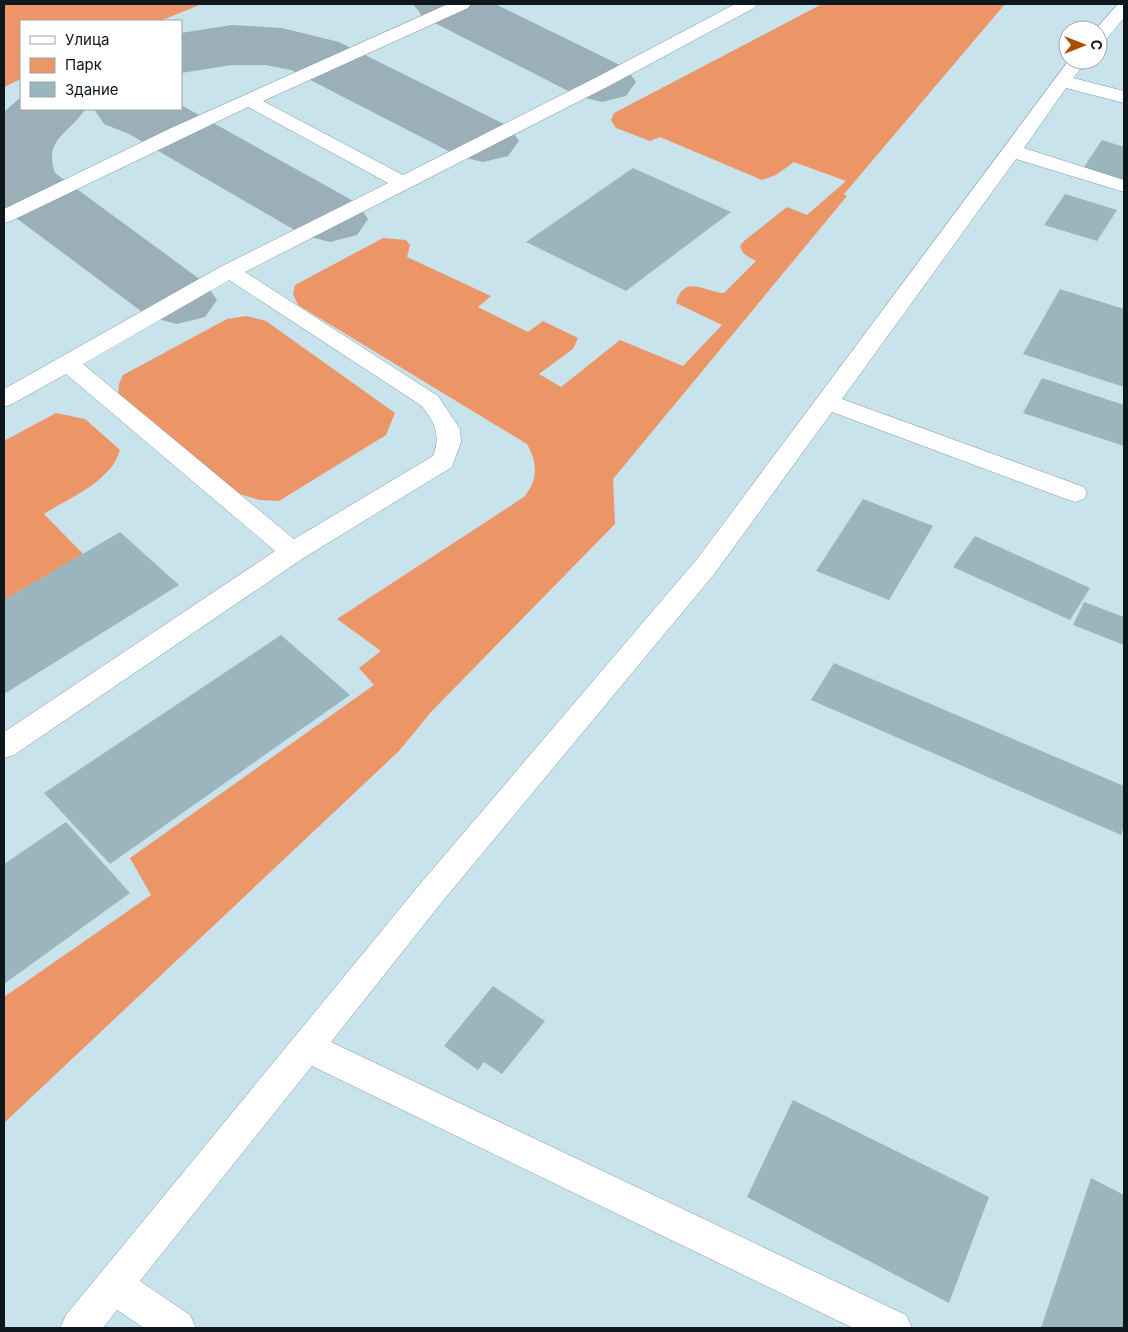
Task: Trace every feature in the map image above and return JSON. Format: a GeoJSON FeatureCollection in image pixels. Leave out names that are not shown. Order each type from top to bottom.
{"type":"FeatureCollection","features":[{"type":"Feature","properties":{"kind":"lane"},"geometry":{"type":"LineString","coordinates":[[4,217],[178,132],[462,4]]}},
{"type":"Feature","properties":{"kind":"lane"},"geometry":{"type":"LineString","coordinates":[[4,399],[230,271],[748,4]]}},
{"type":"Feature","properties":{"kind":"lane"},"geometry":{"type":"LineString","coordinates":[[1108,26],[1124,7]]}},
{"type":"Feature","properties":{"kind":"lane"},"geometry":{"type":"LineString","coordinates":[[79,1328],[432,894],[706,566],[1012,152],[1060,81],[1070,70]]}},
{"type":"Feature","properties":{"kind":"lane"},"geometry":{"type":"LineString","coordinates":[[1060,81],[1124,97]]}},
{"type":"Feature","properties":{"kind":"lane"},"geometry":{"type":"LineString","coordinates":[[248,100],[403,183]]}},
{"type":"Feature","properties":{"kind":"lane"},"geometry":{"type":"LineString","coordinates":[[1012,152],[1124,186]]}},
{"type":"Feature","properties":{"kind":"lane"},"geometry":{"type":"LineString","coordinates":[[4,747],[293,552],[443,461],[452,440],[446,420],[430,401],[230,271]]}},
{"type":"Feature","properties":{"kind":"lane"},"geometry":{"type":"LineString","coordinates":[[67,363],[293,552]]}},
{"type":"Feature","properties":{"kind":"lane"},"geometry":{"type":"LineString","coordinates":[[827,402],[1075,493]]}},
{"type":"Feature","properties":{"kind":"lane"},"geometry":{"type":"LineString","coordinates":[[307,1047],[893,1328]]}},
{"type":"Feature","properties":{"kind":"lane"},"geometry":{"type":"LineString","coordinates":[[114,1286],[177,1328]]}},
{"type":"Feature","properties":{"kind":"green space"},"geometry":{"type":"Polygon","coordinates":[[[4,4],[202,4],[162,20],[20,20],[20,79],[4,87],[4,4]]]}},
{"type":"Feature","properties":{"kind":"green space"},"geometry":{"type":"Polygon","coordinates":[[[822,4],[1005,4],[844,194],[847,196],[613,479],[615,524],[431,712],[399,751],[4,1123],[4,997],[151,895],[130,858],[374,685],[359,668],[381,651],[337,619],[524,497],[532,485],[535,464],[527,444],[298,305],[293,294],[295,285],[383,238],[406,240],[410,245],[407,257],[491,296],[478,307],[528,332],[543,321],[578,338],[573,349],[539,374],[561,387],[620,340],[683,366],[722,325],[676,303],[684,289],[696,286],[724,293],[756,261],[742,252],[740,246],[744,241],[787,207],[807,215],[846,181],[794,162],[776,175],[762,180],[660,137],[650,141],[616,128],[611,120],[614,113],[822,4]]]}},
{"type":"Feature","properties":{"kind":"green space"},"geometry":{"type":"Polygon","coordinates":[[[246,316],[266,321],[395,413],[386,435],[279,501],[260,500],[239,494],[118,395],[119,384],[123,375],[227,319],[246,316]]]}},
{"type":"Feature","properties":{"kind":"green space"},"geometry":{"type":"Polygon","coordinates":[[[56,413],[85,419],[120,450],[108,471],[99,480],[44,514],[83,554],[4,600],[4,441],[56,413]]]}},
{"type":"Feature","properties":{"kind":"building"},"geometry":{"type":"Polygon","coordinates":[[[1102,140],[1124,147],[1124,182],[1082,170],[1102,140]]]}},
{"type":"Feature","properties":{"kind":"building"},"geometry":{"type":"Polygon","coordinates":[[[633,168],[731,212],[626,291],[526,242],[633,168]]]}},
{"type":"Feature","properties":{"kind":"building"},"geometry":{"type":"Polygon","coordinates":[[[1065,194],[1117,210],[1097,241],[1044,225],[1065,194]]]}},
{"type":"Feature","properties":{"kind":"building"},"geometry":{"type":"Polygon","coordinates":[[[1060,289],[1124,309],[1124,387],[1023,354],[1060,289]]]}},
{"type":"Feature","properties":{"kind":"building"},"geometry":{"type":"Polygon","coordinates":[[[1042,378],[1124,405],[1124,446],[1023,413],[1042,378]]]}},
{"type":"Feature","properties":{"kind":"building"},"geometry":{"type":"Polygon","coordinates":[[[863,499],[933,526],[889,600],[816,571],[863,499]]]}},
{"type":"Feature","properties":{"kind":"building"},"geometry":{"type":"Polygon","coordinates":[[[120,532],[179,585],[4,694],[4,600],[120,532]]]}},
{"type":"Feature","properties":{"kind":"building"},"geometry":{"type":"Polygon","coordinates":[[[975,536],[1090,588],[1070,620],[953,567],[975,536]]]}},
{"type":"Feature","properties":{"kind":"building"},"geometry":{"type":"Polygon","coordinates":[[[1084,602],[1124,617],[1124,645],[1073,625],[1084,602]]]}},
{"type":"Feature","properties":{"kind":"building"},"geometry":{"type":"Polygon","coordinates":[[[281,635],[350,695],[110,864],[44,793],[281,635]]]}},
{"type":"Feature","properties":{"kind":"building"},"geometry":{"type":"Polygon","coordinates":[[[834,663],[1124,786],[1124,826],[1121,835],[811,700],[834,663]]]}},
{"type":"Feature","properties":{"kind":"building"},"geometry":{"type":"Polygon","coordinates":[[[66,822],[130,893],[4,984],[4,864],[66,822]]]}},
{"type":"Feature","properties":{"kind":"building"},"geometry":{"type":"Polygon","coordinates":[[[493,986],[545,1021],[502,1074],[484,1062],[478,1070],[444,1046],[493,986]]]}},
{"type":"Feature","properties":{"kind":"building"},"geometry":{"type":"Polygon","coordinates":[[[793,1100],[989,1197],[949,1303],[747,1197],[793,1100]]]}},
{"type":"Feature","properties":{"kind":"building"},"geometry":{"type":"Polygon","coordinates":[[[1091,1178],[1124,1195],[1124,1328],[1041,1328],[1091,1178]]]}},
{"type":"Feature","properties":{"kind":"taxiway"},"geometry":{"type":"LineString","coordinates":[[445,4],[602,82]]}},
{"type":"Feature","properties":{"kind":"taxiway"},"geometry":{"type":"LineString","coordinates":[[182,53],[232,45],[265,46],[298,51],[315,56],[483,141]]}},
{"type":"Feature","properties":{"kind":"taxiway"},"geometry":{"type":"LineString","coordinates":[[34,195],[23,183],[17,172],[16,149],[28,128],[49,110]]}},
{"type":"Feature","properties":{"kind":"taxiway"},"geometry":{"type":"LineString","coordinates":[[132,110],[154,119],[330,219]]}},
{"type":"Feature","properties":{"kind":"taxiway"},"geometry":{"type":"LineString","coordinates":[[4,181],[34,195]]}},
{"type":"Feature","properties":{"kind":"taxiway"},"geometry":{"type":"LineString","coordinates":[[34,195],[177,300]]}}]}
